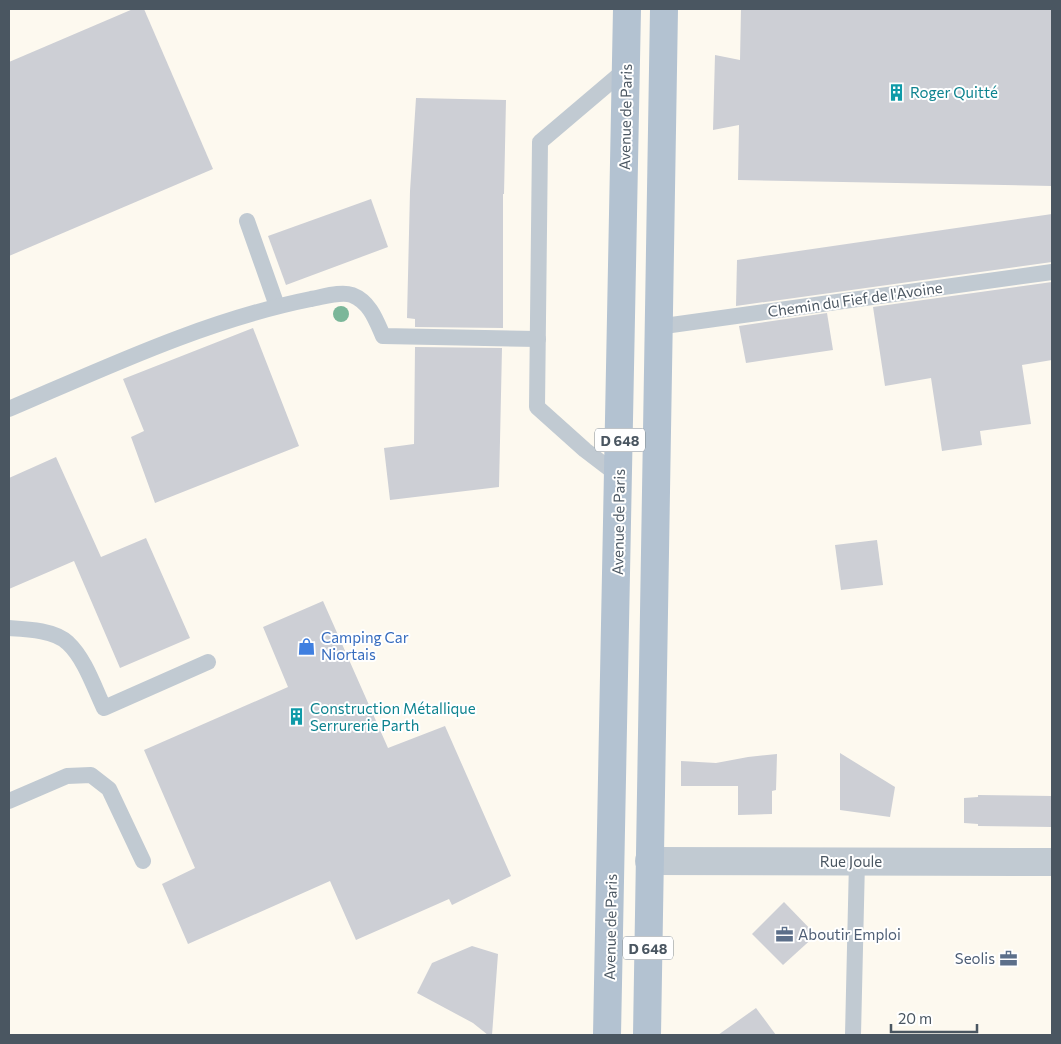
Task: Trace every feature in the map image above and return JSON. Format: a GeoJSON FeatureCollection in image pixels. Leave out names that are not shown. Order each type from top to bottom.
{"type":"FeatureCollection","features":[{"type":"Feature","properties":{"kind":"main road","name":"Avenue de Paris"},"geometry":{"type":"LineString","coordinates":[[607,1035],[627,9]]}},
{"type":"Feature","properties":{"kind":"main road","name":"D 648"},"geometry":{"type":"LineString","coordinates":[[647,1035],[657,327],[664,9]]}},
{"type":"Feature","properties":{"kind":"street","name":"Rue Joule"},"geometry":{"type":"LineString","coordinates":[[650,861],[1052,862]]}},
{"type":"Feature","properties":{"kind":"lane"},"geometry":{"type":"LineString","coordinates":[[619,476],[585,450],[537,407],[540,142],[626,69]]}},
{"type":"Feature","properties":{"kind":"lane"},"geometry":{"type":"LineString","coordinates":[[247,221],[277,306]]}},
{"type":"Feature","properties":{"kind":"lane","name":"Chemin du Fief de l'Avoine"},"geometry":{"type":"LineString","coordinates":[[657,327],[1052,272]]}},
{"type":"Feature","properties":{"kind":"lane"},"geometry":{"type":"LineString","coordinates":[[9,409],[156,346],[277,306],[326,296],[350,294],[362,300],[371,310],[384,336],[538,339]]}},
{"type":"Feature","properties":{"kind":"lane"},"geometry":{"type":"LineString","coordinates":[[9,628],[36,629],[68,642],[84,666],[104,708],[208,662]]}},
{"type":"Feature","properties":{"kind":"lane"},"geometry":{"type":"LineString","coordinates":[[9,800],[67,776],[91,775],[109,789],[143,862]]}},
{"type":"Feature","properties":{"kind":"lane"},"geometry":{"type":"LineString","coordinates":[[853,1035],[858,861]]}},
{"type":"Feature","properties":{"kind":"shaded area"},"geometry":{"type":"Polygon","coordinates":[[[9,9],[1052,9],[1052,1035],[9,1035],[9,9]]]}},
{"type":"Feature","properties":{"kind":"building"},"geometry":{"type":"Polygon","coordinates":[[[133,9],[144,9],[213,169],[9,256],[9,62],[133,9]]]}},
{"type":"Feature","properties":{"kind":"building","name":"Roger Quitté"},"geometry":{"type":"Polygon","coordinates":[[[741,9],[1052,9],[1052,186],[738,180],[739,125],[713,130],[715,55],[740,60],[741,9]]]}},
{"type":"Feature","properties":{"kind":"building"},"geometry":{"type":"Polygon","coordinates":[[[416,98],[506,100],[503,194],[503,328],[415,327],[415,319],[407,318],[410,191],[416,98]]]}},
{"type":"Feature","properties":{"kind":"building"},"geometry":{"type":"Polygon","coordinates":[[[371,199],[388,247],[286,285],[268,236],[371,199]]]}},
{"type":"Feature","properties":{"kind":"building"},"geometry":{"type":"Polygon","coordinates":[[[1052,214],[1052,262],[736,306],[737,260],[1052,214]]]}},
{"type":"Feature","properties":{"kind":"building"},"geometry":{"type":"Polygon","coordinates":[[[1052,282],[1052,360],[1022,365],[1031,424],[980,431],[982,445],[942,451],[931,378],[885,386],[873,307],[1052,282]]]}},
{"type":"Feature","properties":{"kind":"building"},"geometry":{"type":"Polygon","coordinates":[[[827,313],[833,350],[746,363],[739,326],[827,313]]]}},
{"type":"Feature","properties":{"kind":"building"},"geometry":{"type":"Polygon","coordinates":[[[253,328],[299,446],[155,503],[131,437],[144,431],[123,379],[253,328]]]}},
{"type":"Feature","properties":{"kind":"building"},"geometry":{"type":"Polygon","coordinates":[[[415,347],[502,348],[499,487],[390,500],[384,448],[414,444],[415,347]]]}},
{"type":"Feature","properties":{"kind":"building"},"geometry":{"type":"Polygon","coordinates":[[[56,457],[101,557],[146,538],[190,638],[120,668],[74,561],[9,589],[9,478],[56,457]]]}},
{"type":"Feature","properties":{"kind":"building"},"geometry":{"type":"Polygon","coordinates":[[[877,540],[883,585],[841,590],[835,545],[877,540]]]}},
{"type":"Feature","properties":{"kind":"building"},"geometry":{"type":"Polygon","coordinates":[[[323,601],[388,748],[445,726],[511,876],[452,905],[449,899],[356,940],[330,881],[188,944],[162,884],[195,868],[144,750],[288,687],[263,627],[323,601]]]}},
{"type":"Feature","properties":{"kind":"building"},"geometry":{"type":"Polygon","coordinates":[[[840,753],[895,787],[890,817],[840,810],[840,753]]]}},
{"type":"Feature","properties":{"kind":"building"},"geometry":{"type":"Polygon","coordinates":[[[777,754],[776,790],[772,791],[772,814],[738,815],[738,786],[681,786],[681,761],[716,763],[777,754]]]}},
{"type":"Feature","properties":{"kind":"building"},"geometry":{"type":"Polygon","coordinates":[[[978,795],[1052,796],[1052,827],[978,826],[978,824],[964,823],[964,798],[978,797],[978,795]]]}},
{"type":"Feature","properties":{"kind":"building","name":"Aboutir Emploi"},"geometry":{"type":"Polygon","coordinates":[[[784,902],[816,935],[783,965],[752,934],[784,902]]]}},
{"type":"Feature","properties":{"kind":"building"},"geometry":{"type":"Polygon","coordinates":[[[472,946],[498,954],[492,1035],[488,1035],[473,1023],[417,993],[432,963],[472,946]]]}},
{"type":"Feature","properties":{"kind":"building"},"geometry":{"type":"Polygon","coordinates":[[[756,1008],[776,1035],[718,1035],[756,1008]]]}},
{"type":"Feature","properties":{"kind":"place","name":"Roger Quitté"},"geometry":{"type":"Point","coordinates":[896,92]}},
{"type":"Feature","properties":{"kind":"place","name":"Camping Car Niortais"},"geometry":{"type":"Point","coordinates":[307,646]}},
{"type":"Feature","properties":{"kind":"place","name":"Construction Métallique Serrurerie Parth"},"geometry":{"type":"Point","coordinates":[296,717]}},
{"type":"Feature","properties":{"kind":"place","name":"Aboutir Emploi"},"geometry":{"type":"Point","coordinates":[784,934]}},
{"type":"Feature","properties":{"kind":"place","name":"Seolis"},"geometry":{"type":"Point","coordinates":[1009,958]}}]}
